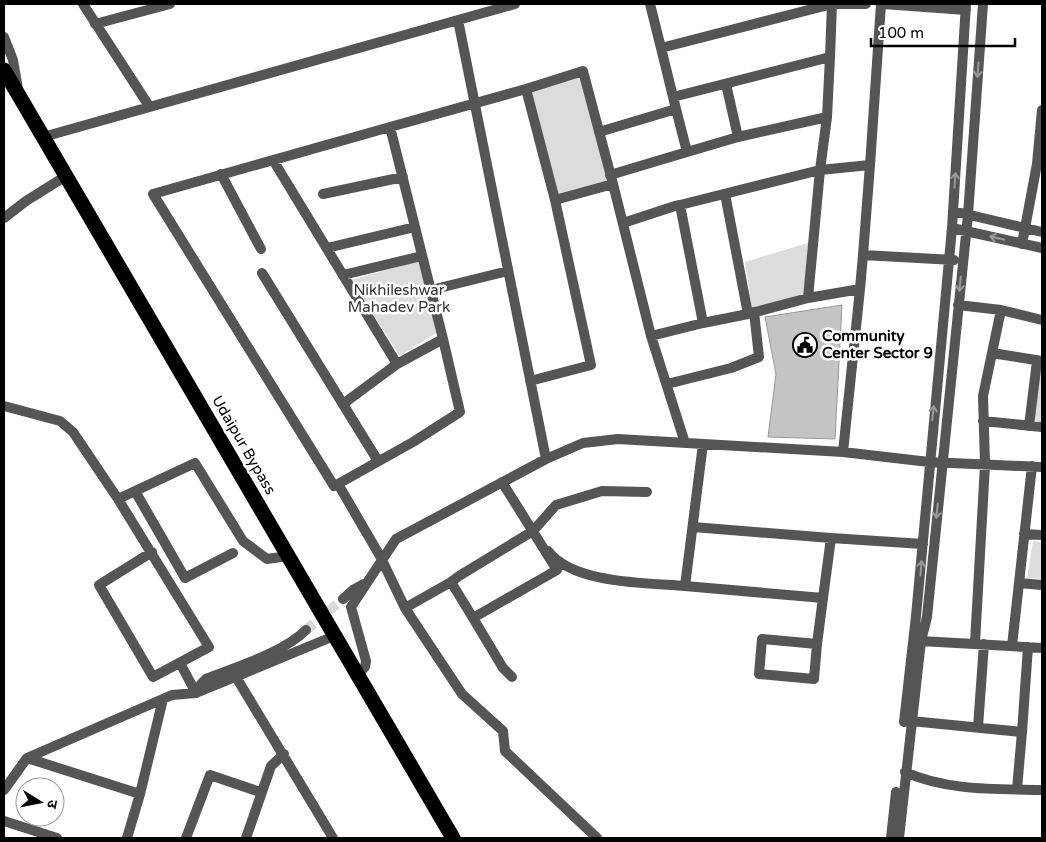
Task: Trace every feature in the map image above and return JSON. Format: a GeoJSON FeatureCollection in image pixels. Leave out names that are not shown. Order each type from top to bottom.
{"type":"FeatureCollection","features":[{"type":"Feature","properties":{"kind":"highway","name":"Udaipur Bypass"},"geometry":{"type":"LineString","coordinates":[[4,70],[453,838]]}},
{"type":"Feature","properties":{"kind":"street"},"geometry":{"type":"LineString","coordinates":[[83,4],[149,106]]}},
{"type":"Feature","properties":{"kind":"street"},"geometry":{"type":"LineString","coordinates":[[95,24],[170,4]]}},
{"type":"Feature","properties":{"kind":"street"},"geometry":{"type":"LineString","coordinates":[[43,137],[516,4]]}},
{"type":"Feature","properties":{"kind":"street"},"geometry":{"type":"LineString","coordinates":[[650,4],[687,152]]}},
{"type":"Feature","properties":{"kind":"street"},"geometry":{"type":"LineString","coordinates":[[661,48],[832,4],[866,4]]}},
{"type":"Feature","properties":{"kind":"street"},"geometry":{"type":"LineString","coordinates":[[808,298],[827,117],[832,4]]}},
{"type":"Feature","properties":{"kind":"street"},"geometry":{"type":"LineString","coordinates":[[844,452],[863,255],[882,4],[966,7],[952,228],[929,462],[923,544],[921,641],[899,838]]}},
{"type":"Feature","properties":{"kind":"street"},"geometry":{"type":"LineString","coordinates":[[891,838],[942,462],[968,215],[983,4]]}},
{"type":"Feature","properties":{"kind":"street"},"geometry":{"type":"LineString","coordinates":[[458,20],[546,459]]}},
{"type":"Feature","properties":{"kind":"street"},"geometry":{"type":"LineString","coordinates":[[4,37],[13,60],[19,96]]}},
{"type":"Feature","properties":{"kind":"street"},"geometry":{"type":"LineString","coordinates":[[673,97],[830,57]]}},
{"type":"Feature","properties":{"kind":"street"},"geometry":{"type":"LineString","coordinates":[[390,127],[460,412],[413,442],[334,486],[152,194],[390,127],[475,105],[583,71],[651,336],[685,443]]}},
{"type":"Feature","properties":{"kind":"street"},"geometry":{"type":"LineString","coordinates":[[726,84],[738,137]]}},
{"type":"Feature","properties":{"kind":"street"},"geometry":{"type":"LineString","coordinates":[[526,89],[555,200],[592,365],[530,381]]}},
{"type":"Feature","properties":{"kind":"street"},"geometry":{"type":"LineString","coordinates":[[599,132],[676,109]]}},
{"type":"Feature","properties":{"kind":"street"},"geometry":{"type":"LineString","coordinates":[[1022,244],[1040,164],[1042,110]]}},
{"type":"Feature","properties":{"kind":"street"},"geometry":{"type":"LineString","coordinates":[[555,200],[687,152],[738,137],[827,117]]}},
{"type":"Feature","properties":{"kind":"street"},"geometry":{"type":"LineString","coordinates":[[273,160],[397,364]]}},
{"type":"Feature","properties":{"kind":"street"},"geometry":{"type":"LineString","coordinates":[[623,223],[680,205],[820,170],[870,166]]}},
{"type":"Feature","properties":{"kind":"street"},"geometry":{"type":"LineString","coordinates":[[222,174],[261,249]]}},
{"type":"Feature","properties":{"kind":"street"},"geometry":{"type":"LineString","coordinates":[[4,218],[26,201],[66,176]]}},
{"type":"Feature","properties":{"kind":"street"},"geometry":{"type":"LineString","coordinates":[[323,194],[402,178]]}},
{"type":"Feature","properties":{"kind":"street"},"geometry":{"type":"LineString","coordinates":[[667,384],[731,368],[759,357],[725,194]]}},
{"type":"Feature","properties":{"kind":"street"},"geometry":{"type":"LineString","coordinates":[[680,205],[703,322]]}},
{"type":"Feature","properties":{"kind":"street"},"geometry":{"type":"LineString","coordinates":[[953,211],[1042,232]]}},
{"type":"Feature","properties":{"kind":"street"},"geometry":{"type":"LineString","coordinates":[[327,248],[415,227]]}},
{"type":"Feature","properties":{"kind":"street"},"geometry":{"type":"LineString","coordinates":[[952,228],[1042,248]]}},
{"type":"Feature","properties":{"kind":"street"},"geometry":{"type":"LineString","coordinates":[[863,255],[963,261]]}},
{"type":"Feature","properties":{"kind":"street"},"geometry":{"type":"LineString","coordinates":[[343,275],[422,256]]}},
{"type":"Feature","properties":{"kind":"street"},"geometry":{"type":"LineString","coordinates":[[431,290],[508,271]]}},
{"type":"Feature","properties":{"kind":"street"},"geometry":{"type":"LineString","coordinates":[[262,273],[378,460]]}},
{"type":"Feature","properties":{"kind":"street"},"geometry":{"type":"LineString","coordinates":[[651,336],[808,298],[860,289]]}},
{"type":"Feature","properties":{"kind":"street"},"geometry":{"type":"LineString","coordinates":[[958,305],[1001,310],[1042,320]]}},
{"type":"Feature","properties":{"kind":"street"},"geometry":{"type":"LineString","coordinates":[[978,727],[985,465],[983,396],[1001,310]]}},
{"type":"Feature","properties":{"kind":"street"},"geometry":{"type":"LineString","coordinates":[[343,404],[397,364],[443,339]]}},
{"type":"Feature","properties":{"kind":"street"},"geometry":{"type":"LineString","coordinates":[[992,353],[1040,361],[1029,426]]}},
{"type":"Feature","properties":{"kind":"street"},"geometry":{"type":"LineString","coordinates":[[4,406],[60,421],[73,432],[152,552],[209,647],[153,678],[99,585],[152,552]]}},
{"type":"Feature","properties":{"kind":"street"},"geometry":{"type":"LineString","coordinates":[[984,421],[1042,427]]}},
{"type":"Feature","properties":{"kind":"street"},"geometry":{"type":"LineString","coordinates":[[343,599],[364,584],[396,539],[546,459],[583,443],[618,439],[844,452],[929,462],[1037,466],[1024,534],[1012,646]]}},
{"type":"Feature","properties":{"kind":"street"},"geometry":{"type":"LineString","coordinates":[[684,586],[703,444]]}},
{"type":"Feature","properties":{"kind":"street"},"geometry":{"type":"LineString","coordinates":[[118,499],[195,463],[243,541],[267,558],[288,556]]}},
{"type":"Feature","properties":{"kind":"street"},"geometry":{"type":"LineString","coordinates":[[473,618],[557,570],[502,482]]}},
{"type":"Feature","properties":{"kind":"street"},"geometry":{"type":"LineString","coordinates":[[338,484],[382,560],[405,608],[462,694],[503,731],[505,750],[597,838]]}},
{"type":"Feature","properties":{"kind":"street"},"geometry":{"type":"LineString","coordinates":[[405,608],[451,582],[532,531],[556,505],[578,496],[602,491],[647,492]]}},
{"type":"Feature","properties":{"kind":"street"},"geometry":{"type":"LineString","coordinates":[[134,492],[186,578],[233,553]]}},
{"type":"Feature","properties":{"kind":"street"},"geometry":{"type":"LineString","coordinates":[[693,527],[923,544]]}},
{"type":"Feature","properties":{"kind":"street"},"geometry":{"type":"LineString","coordinates":[[532,531],[551,555],[577,572],[630,582],[823,598]]}},
{"type":"Feature","properties":{"kind":"street"},"geometry":{"type":"LineString","coordinates":[[1024,534],[1042,535]]}},
{"type":"Feature","properties":{"kind":"street"},"geometry":{"type":"LineString","coordinates":[[817,644],[762,639],[759,674],[814,679],[831,538]]}},
{"type":"Feature","properties":{"kind":"street"},"geometry":{"type":"LineString","coordinates":[[451,582],[503,668],[512,677]]}},
{"type":"Feature","properties":{"kind":"street"},"geometry":{"type":"LineString","coordinates":[[1019,583],[1042,585]]}},
{"type":"Feature","properties":{"kind":"street"},"geometry":{"type":"LineString","coordinates":[[358,674],[365,667],[366,661],[351,607],[363,590],[364,584]]}},
{"type":"Feature","properties":{"kind":"street"},"geometry":{"type":"LineString","coordinates":[[199,691],[201,684],[206,679],[278,648],[295,639],[306,630]]}},
{"type":"Feature","properties":{"kind":"street"},"geometry":{"type":"LineString","coordinates":[[4,790],[27,758],[172,695],[199,691],[334,636]]}},
{"type":"Feature","properties":{"kind":"street"},"geometry":{"type":"LineString","coordinates":[[921,641],[1042,648]]}},
{"type":"Feature","properties":{"kind":"street"},"geometry":{"type":"LineString","coordinates":[[1017,790],[1028,647]]}},
{"type":"Feature","properties":{"kind":"street"},"geometry":{"type":"LineString","coordinates":[[180,663],[199,691]]}},
{"type":"Feature","properties":{"kind":"street"},"geometry":{"type":"LineString","coordinates":[[236,677],[333,838]]}},
{"type":"Feature","properties":{"kind":"street"},"geometry":{"type":"LineString","coordinates":[[127,838],[140,794],[163,699]]}},
{"type":"Feature","properties":{"kind":"street"},"geometry":{"type":"LineString","coordinates":[[911,721],[1022,732]]}},
{"type":"Feature","properties":{"kind":"street"},"geometry":{"type":"LineString","coordinates":[[246,838],[260,792],[271,766],[284,754]]}},
{"type":"Feature","properties":{"kind":"street"},"geometry":{"type":"LineString","coordinates":[[27,758],[140,794]]}},
{"type":"Feature","properties":{"kind":"street"},"geometry":{"type":"LineString","coordinates":[[905,772],[922,780],[943,785],[1042,790]]}},
{"type":"Feature","properties":{"kind":"street"},"geometry":{"type":"LineString","coordinates":[[186,838],[210,775],[260,792]]}},
{"type":"Feature","properties":{"kind":"street"},"geometry":{"type":"LineString","coordinates":[[4,821],[57,838]]}},
{"type":"Feature","properties":{"kind":"green space"},"geometry":{"type":"Polygon","coordinates":[[[584,76],[610,185],[557,196],[530,92],[584,76]]]}},
{"type":"Feature","properties":{"kind":"green space"},"geometry":{"type":"Polygon","coordinates":[[[808,243],[805,294],[752,308],[745,262],[808,243]]]}},
{"type":"Feature","properties":{"kind":"green space","name":"Nikhileshwar Mahadev Park"},"geometry":{"type":"Polygon","coordinates":[[[422,260],[436,333],[400,356],[351,280],[422,260]]]}},
{"type":"Feature","properties":{"kind":"green space"},"geometry":{"type":"Polygon","coordinates":[[[1040,367],[1042,368],[1042,426],[1031,425],[1040,367]]]}},
{"type":"Feature","properties":{"kind":"green space"},"geometry":{"type":"Polygon","coordinates":[[[1033,541],[1042,542],[1042,579],[1027,578],[1033,541]]]}},
{"type":"Feature","properties":{"kind":"building","name":"Community Center Sector 9"},"geometry":{"type":"Polygon","coordinates":[[[842,305],[835,439],[768,437],[776,374],[765,317],[842,305]]]}},
{"type":"Feature","properties":{"kind":"tunnel"},"geometry":{"type":"LineString","coordinates":[[306,630],[343,599]]}},
{"type":"Feature","properties":{"kind":"place","name":"Community Center Sector 9"},"geometry":{"type":"Point","coordinates":[805,345]}}]}
